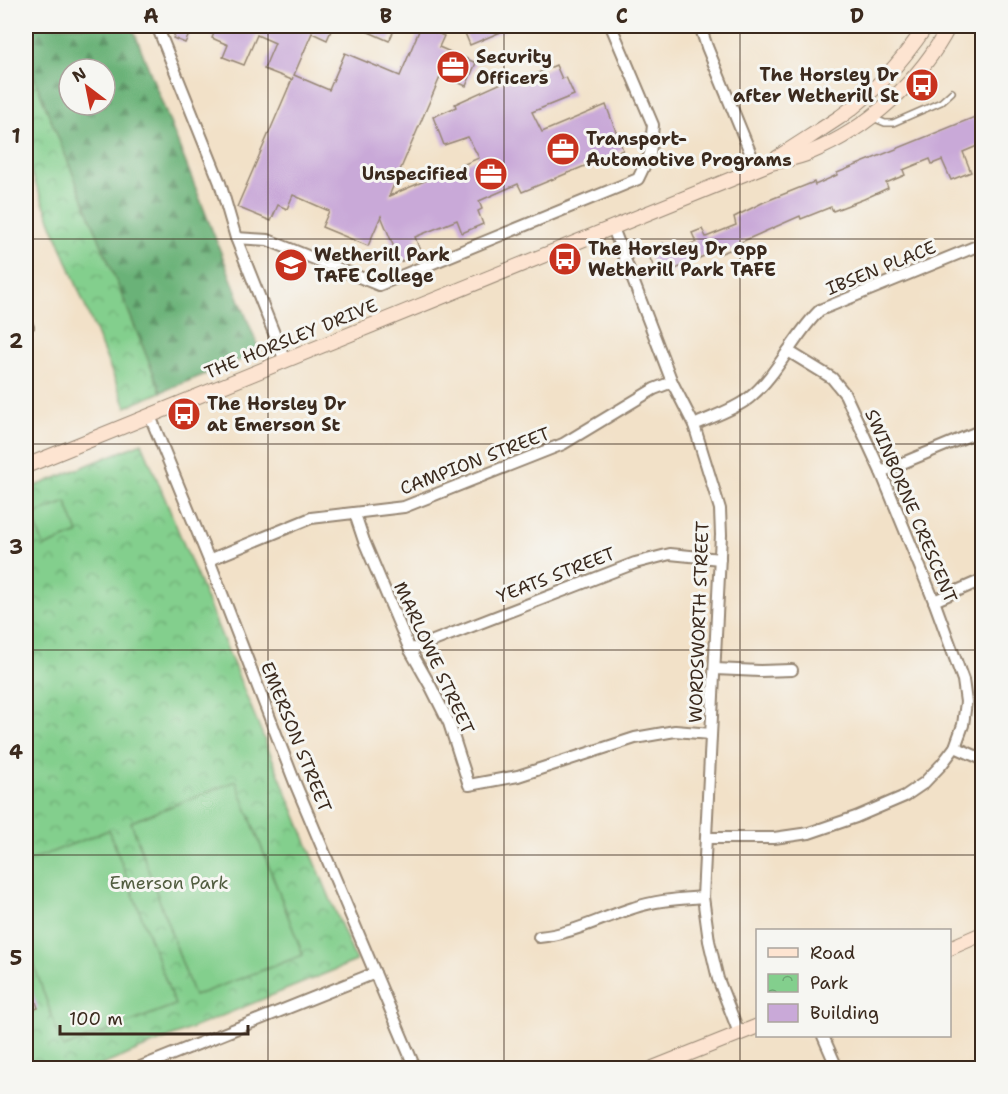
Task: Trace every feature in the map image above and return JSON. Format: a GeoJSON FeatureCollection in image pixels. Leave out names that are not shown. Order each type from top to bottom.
{"type":"FeatureCollection","features":[{"type":"Feature","properties":{"kind":"main road","name":"THE HORSLEY DRIVE"},"geometry":{"type":"LineString","coordinates":[[771,163],[858,102],[897,63],[926,26]]}},
{"type":"Feature","properties":{"kind":"main road","name":"THE HORSLEY DRIVE"},"geometry":{"type":"LineString","coordinates":[[26,466],[771,163],[809,153],[825,146],[871,117],[903,88],[920,69],[949,28]]}},
{"type":"Feature","properties":{"kind":"main road"},"geometry":{"type":"LineString","coordinates":[[951,948],[982,934]]}},
{"type":"Feature","properties":{"kind":"main road"},"geometry":{"type":"LineString","coordinates":[[653,1068],[756,1027]]}},
{"type":"Feature","properties":{"kind":"street"},"geometry":{"type":"LineString","coordinates":[[157,26],[220,183],[236,238],[285,361]]}},
{"type":"Feature","properties":{"kind":"street"},"geometry":{"type":"LineString","coordinates":[[236,238],[268,240],[379,285],[638,179],[650,154],[653,125],[611,26]]}},
{"type":"Feature","properties":{"kind":"street"},"geometry":{"type":"LineString","coordinates":[[700,26],[757,169]]}},
{"type":"Feature","properties":{"kind":"street","name":"WORDSWORTH STREET"},"geometry":{"type":"LineString","coordinates":[[613,228],[672,382],[694,425],[720,509],[720,559],[703,897],[709,941],[718,979],[739,1033]]}},
{"type":"Feature","properties":{"kind":"street","name":"IBSEN PLACE"},"geometry":{"type":"LineString","coordinates":[[694,425],[747,399],[763,385],[804,325],[820,310],[982,244]]}},
{"type":"Feature","properties":{"kind":"street","name":"SWINBORNE CRESCENT"},"geometry":{"type":"LineString","coordinates":[[707,838],[774,838],[809,833],[856,817],[905,796],[924,783],[955,747],[963,725],[966,702],[963,680],[934,601],[881,472],[845,394],[832,378],[788,351]]}},
{"type":"Feature","properties":{"kind":"street","name":"CAMPION STREET"},"geometry":{"type":"LineString","coordinates":[[209,560],[311,518],[404,507],[563,444],[654,389],[672,382]]}},
{"type":"Feature","properties":{"kind":"street","name":"EMERSON STREET"},"geometry":{"type":"LineString","coordinates":[[150,416],[209,560],[295,783],[415,1068]]}},
{"type":"Feature","properties":{"kind":"street"},"geometry":{"type":"LineString","coordinates":[[881,472],[982,430]]}},
{"type":"Feature","properties":{"kind":"street","name":"MARLOWE STREET"},"geometry":{"type":"LineString","coordinates":[[355,514],[410,650],[432,687],[449,723],[469,785],[518,776],[635,738],[675,731],[711,734]]}},
{"type":"Feature","properties":{"kind":"street","name":"YEATS STREET"},"geometry":{"type":"LineString","coordinates":[[410,650],[635,563],[670,554],[720,559]]}},
{"type":"Feature","properties":{"kind":"street"},"geometry":{"type":"LineString","coordinates":[[934,601],[982,580]]}},
{"type":"Feature","properties":{"kind":"street"},"geometry":{"type":"LineString","coordinates":[[715,669],[760,671],[792,669]]}},
{"type":"Feature","properties":{"kind":"street"},"geometry":{"type":"LineString","coordinates":[[955,747],[982,759]]}},
{"type":"Feature","properties":{"kind":"street"},"geometry":{"type":"LineString","coordinates":[[539,938],[560,935],[660,901],[703,897]]}},
{"type":"Feature","properties":{"kind":"street"},"geometry":{"type":"LineString","coordinates":[[138,1068],[375,973]]}},
{"type":"Feature","properties":{"kind":"street"},"geometry":{"type":"LineString","coordinates":[[825,1037],[837,1068]]}},
{"type":"Feature","properties":{"kind":"lane"},"geometry":{"type":"LineString","coordinates":[[871,117],[885,123],[893,123],[941,102],[952,92]]}},
{"type":"Feature","properties":{"kind":"lane"},"geometry":{"type":"LineString","coordinates":[[26,314],[31,327]]}},
{"type":"Feature","properties":{"kind":"green space"},"geometry":{"type":"Polygon","coordinates":[[[26,26],[132,26],[260,352],[161,392],[26,58],[26,26]]]}},
{"type":"Feature","properties":{"kind":"green space"},"geometry":{"type":"Polygon","coordinates":[[[26,58],[161,392],[126,407],[26,160],[26,58]]]}},
{"type":"Feature","properties":{"kind":"green space","name":"Emerson Park"},"geometry":{"type":"Polygon","coordinates":[[[142,443],[356,961],[95,1068],[26,1068],[26,490],[142,443]]]}},
{"type":"Feature","properties":{"kind":"green space"},"geometry":{"type":"Polygon","coordinates":[[[66,502],[78,533],[44,547],[32,515],[66,502]]]}},
{"type":"Feature","properties":{"kind":"green space"},"geometry":{"type":"Polygon","coordinates":[[[236,781],[303,955],[194,996],[131,822],[236,781]]]}},
{"type":"Feature","properties":{"kind":"green space"},"geometry":{"type":"Polygon","coordinates":[[[109,830],[175,1005],[63,1048],[26,942],[26,862],[109,830]]]}},
{"type":"Feature","properties":{"kind":"building"},"geometry":{"type":"Polygon","coordinates":[[[178,26],[193,26],[185,43],[173,38],[178,26]]]}},
{"type":"Feature","properties":{"kind":"building"},"geometry":{"type":"Polygon","coordinates":[[[217,26],[333,26],[327,40],[312,33],[294,75],[329,90],[345,53],[400,76],[421,26],[444,36],[439,47],[476,63],[466,86],[441,75],[389,196],[479,158],[468,137],[444,145],[433,117],[456,107],[455,104],[517,76],[520,81],[556,65],[562,79],[566,77],[574,95],[532,112],[542,132],[606,105],[623,150],[606,157],[608,162],[594,167],[592,163],[522,192],[518,184],[479,201],[482,209],[478,211],[483,224],[462,233],[457,220],[415,237],[421,253],[400,262],[381,216],[368,246],[322,227],[329,211],[293,195],[287,209],[278,205],[271,221],[237,207],[292,80],[264,69],[275,43],[257,35],[244,65],[223,57],[228,45],[212,38],[217,26]]]}},
{"type":"Feature","properties":{"kind":"building"},"geometry":{"type":"Polygon","coordinates":[[[355,26],[396,26],[389,41],[355,26]]]}},
{"type":"Feature","properties":{"kind":"building"},"geometry":{"type":"Polygon","coordinates":[[[462,26],[515,26],[470,45],[462,26]]]}},
{"type":"Feature","properties":{"kind":"building"},"geometry":{"type":"Polygon","coordinates":[[[982,114],[982,144],[963,152],[971,172],[951,180],[942,160],[932,164],[930,159],[903,170],[905,175],[886,183],[888,188],[864,199],[833,211],[831,207],[801,219],[800,216],[739,243],[740,246],[719,254],[717,250],[658,277],[646,249],[663,243],[668,253],[696,242],[692,233],[702,229],[706,237],[736,225],[734,217],[764,202],[814,182],[815,185],[837,173],[982,114]]]}},
{"type":"Feature","properties":{"kind":"building"},"geometry":{"type":"Polygon","coordinates":[[[26,976],[38,1008],[26,1012],[26,976]]]}},
{"type":"Feature","properties":{"kind":"place","name":"Security Officers"},"geometry":{"type":"Point","coordinates":[453,67]}},
{"type":"Feature","properties":{"kind":"place","name":"The Horsley Dr after Wetherill St"},"geometry":{"type":"Point","coordinates":[922,85]}},
{"type":"Feature","properties":{"kind":"place","name":"Transport- Automotive Programs"},"geometry":{"type":"Point","coordinates":[563,149]}},
{"type":"Feature","properties":{"kind":"place","name":"Unspecified"},"geometry":{"type":"Point","coordinates":[491,174]}},
{"type":"Feature","properties":{"kind":"place","name":"The Horsley Dr opp Wetherill Park TAFE"},"geometry":{"type":"Point","coordinates":[565,259]}},
{"type":"Feature","properties":{"kind":"place","name":"Wetherill Park TAFE College"},"geometry":{"type":"Point","coordinates":[291,265]}},
{"type":"Feature","properties":{"kind":"place","name":"The Horsley Dr at Emerson St"},"geometry":{"type":"Point","coordinates":[184,414]}}]}
